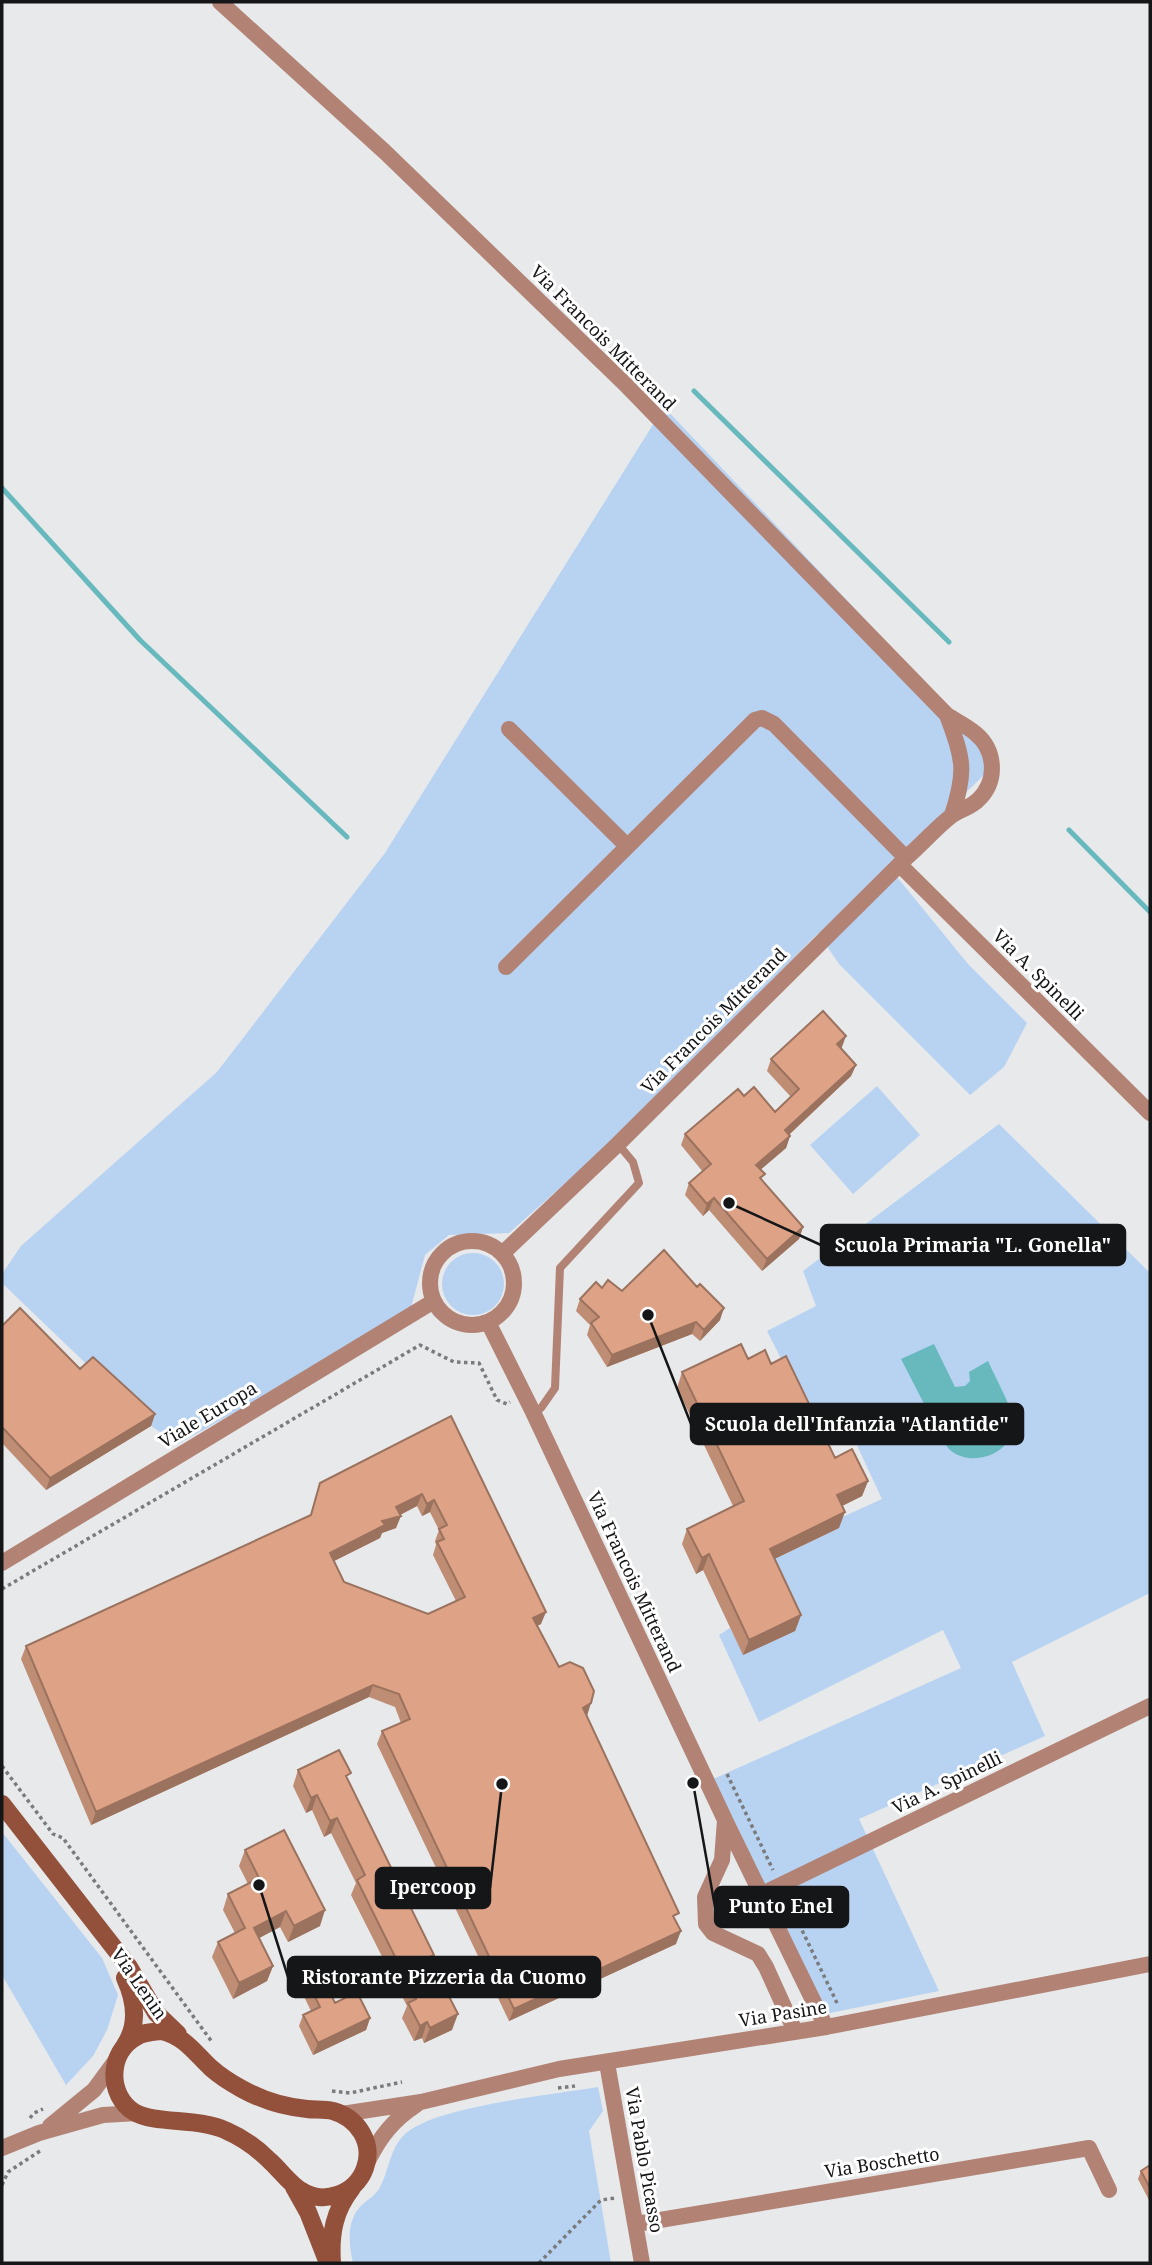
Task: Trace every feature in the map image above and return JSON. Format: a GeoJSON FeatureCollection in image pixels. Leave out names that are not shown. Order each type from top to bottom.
{"type":"FeatureCollection","features":[{"type":"Feature","properties":{"kind":"main road","name":"Via Lenin"},"geometry":{"type":"LineString","coordinates":[[2,1804],[129,1967],[156,2013],[211,2067],[225,2079],[265,2100],[289,2107],[342,2114]]}},
{"type":"Feature","properties":{"kind":"main road","name":"Via Lenin"},"geometry":{"type":"LineString","coordinates":[[94,1924],[117,1961],[134,2004],[133,2026],[119,2054]]}},
{"type":"Feature","properties":{"kind":"main road"},"geometry":{"type":"LineString","coordinates":[[187,2042],[175,2034],[162,2031],[140,2035],[119,2054],[114,2075],[116,2089],[124,2102],[148,2117],[207,2124],[224,2130],[258,2150],[301,2191],[314,2197],[336,2196],[355,2186]]}},
{"type":"Feature","properties":{"kind":"main road"},"geometry":{"type":"LineString","coordinates":[[330,2263],[336,2214],[363,2174],[368,2161],[368,2146],[363,2133],[354,2122],[342,2114]]}},
{"type":"Feature","properties":{"kind":"main road"},"geometry":{"type":"LineString","coordinates":[[290,2181],[308,2212],[330,2263]]}},
{"type":"Feature","properties":{"kind":"street","name":"Via Francois Mitterand"},"geometry":{"type":"LineString","coordinates":[[220,2],[385,152],[624,383],[947,715],[976,733],[985,743],[992,763],[992,781],[986,791],[967,810],[952,816],[903,862],[618,1144],[503,1253]]}},
{"type":"Feature","properties":{"kind":"street"},"geometry":{"type":"LineString","coordinates":[[947,715],[958,745],[963,778],[952,816]]}},
{"type":"Feature","properties":{"kind":"street","name":"Via A. Spinelli"},"geometry":{"type":"LineString","coordinates":[[627,846],[748,724],[762,718],[774,724],[903,862],[1150,1113]]}},
{"type":"Feature","properties":{"kind":"street"},"geometry":{"type":"LineString","coordinates":[[506,968],[627,846],[509,729]]}},
{"type":"Feature","properties":{"kind":"street"},"geometry":{"type":"LineString","coordinates":[[480,1241],[503,1253],[515,1278],[509,1305],[500,1315],[475,1325],[451,1320],[441,1312],[430,1289],[430,1275],[443,1252],[454,1244],[480,1241]]}},
{"type":"Feature","properties":{"kind":"street","name":"Viale Europa"},"geometry":{"type":"LineString","coordinates":[[2,1563],[434,1301]]}},
{"type":"Feature","properties":{"kind":"street","name":"Via Francois Mitterand"},"geometry":{"type":"LineString","coordinates":[[488,1322],[533,1412],[752,1879],[826,2027]]}},
{"type":"Feature","properties":{"kind":"street","name":"Via A. Spinelli"},"geometry":{"type":"LineString","coordinates":[[760,1895],[1150,1706]]}},
{"type":"Feature","properties":{"kind":"street"},"geometry":{"type":"LineString","coordinates":[[725,1821],[725,1844],[705,1898],[706,1924],[713,1933],[758,1954],[795,2031]]}},
{"type":"Feature","properties":{"kind":"street"},"geometry":{"type":"LineString","coordinates":[[719,1866],[738,1867],[752,1879]]}},
{"type":"Feature","properties":{"kind":"street","name":"Via Pasine"},"geometry":{"type":"LineString","coordinates":[[342,2114],[421,2102],[577,2067],[826,2027],[1150,1964]]}},
{"type":"Feature","properties":{"kind":"street"},"geometry":{"type":"LineString","coordinates":[[771,1979],[788,1987],[795,1983],[799,1974]]}},
{"type":"Feature","properties":{"kind":"street"},"geometry":{"type":"LineString","coordinates":[[39,2133],[84,2100],[104,2079],[119,2054]]}},
{"type":"Feature","properties":{"kind":"street","name":"Via Pablo Picasso"},"geometry":{"type":"LineString","coordinates":[[607,2063],[642,2263]]}},
{"type":"Feature","properties":{"kind":"street"},"geometry":{"type":"LineString","coordinates":[[368,2161],[390,2125],[421,2102]]}},
{"type":"Feature","properties":{"kind":"street"},"geometry":{"type":"LineString","coordinates":[[2,2148],[39,2133],[103,2115],[138,2113]]}},
{"type":"Feature","properties":{"kind":"street","name":"Via Boschetto"},"geometry":{"type":"LineString","coordinates":[[636,2224],[1089,2148],[1109,2190]]}},
{"type":"Feature","properties":{"kind":"lane"},"geometry":{"type":"LineString","coordinates":[[533,1412],[541,1408],[555,1388],[560,1268],[639,1183],[633,1163],[618,1144]]}},
{"type":"Feature","properties":{"kind":"path"},"geometry":{"type":"LineString","coordinates":[[2,1589],[420,1345],[454,1363],[479,1363],[497,1400],[501,1402],[507,1404],[524,1395]]}},
{"type":"Feature","properties":{"kind":"path"},"geometry":{"type":"LineString","coordinates":[[2,1766],[53,1834],[63,1838],[218,2048]]}},
{"type":"Feature","properties":{"kind":"path"},"geometry":{"type":"LineString","coordinates":[[553,2089],[580,2085],[577,2067]]}},
{"type":"Feature","properties":{"kind":"path"},"geometry":{"type":"LineString","coordinates":[[324,2091],[350,2093],[402,2082]]}},
{"type":"Feature","properties":{"kind":"path"},"geometry":{"type":"LineString","coordinates":[[539,2263],[601,2200],[631,2195]]}},
{"type":"Feature","properties":{"kind":"shaded area"},"geometry":{"type":"Polygon","coordinates":[[[664,407],[999,761],[888,866],[968,964],[1027,1023],[1004,1067],[970,1095],[839,964],[818,933],[623,1132],[509,1233],[449,1235],[425,1255],[409,1315],[178,1444],[151,1426],[2,1283],[2,1274],[21,1246],[217,1072],[385,853],[664,407]]]}},
{"type":"Feature","properties":{"kind":"shaded area"},"geometry":{"type":"Polygon","coordinates":[[[877,1086],[920,1135],[853,1194],[810,1145],[877,1086]]]}},
{"type":"Feature","properties":{"kind":"shaded area"},"geometry":{"type":"Polygon","coordinates":[[[999,1124],[1150,1273],[1150,1593],[1012,1662],[1045,1736],[859,1819],[939,1991],[825,2014],[711,1780],[961,1668],[943,1630],[759,1722],[719,1635],[730,1628],[744,1655],[764,1564],[839,1528],[836,1520],[882,1499],[848,1426],[821,1437],[767,1331],[816,1306],[803,1271],[999,1124]]]}},
{"type":"Feature","properties":{"kind":"shaded area"},"geometry":{"type":"Polygon","coordinates":[[[467,1253],[479,1253],[495,1262],[502,1272],[502,1296],[495,1306],[479,1315],[467,1315],[456,1310],[447,1301],[442,1290],[442,1278],[447,1267],[456,1258],[467,1253]]]}},
{"type":"Feature","properties":{"kind":"shaded area"},"geometry":{"type":"Polygon","coordinates":[[[934,1344],[955,1387],[965,1386],[970,1381],[969,1372],[988,1361],[1014,1422],[1012,1433],[1000,1450],[979,1458],[969,1458],[949,1449],[940,1436],[975,1419],[968,1407],[935,1425],[901,1359],[934,1344]]]}},
{"type":"Feature","properties":{"kind":"shaded area"},"geometry":{"type":"Polygon","coordinates":[[[2,1832],[102,1958],[118,1995],[107,2030],[93,2056],[66,2085],[2,1975],[2,1832]]]}},
{"type":"Feature","properties":{"kind":"shaded area"},"geometry":{"type":"Polygon","coordinates":[[[598,2087],[603,2111],[589,2131],[611,2263],[353,2263],[350,2242],[352,2220],[360,2207],[379,2189],[395,2148],[403,2136],[418,2126],[465,2109],[598,2087]]]}},
{"type":"Feature","properties":{"kind":"building"},"geometry":{"type":"Polygon","coordinates":[[[823,1011],[846,1036],[837,1044],[856,1065],[785,1130],[790,1136],[756,1165],[765,1174],[760,1178],[803,1227],[767,1259],[714,1198],[707,1204],[689,1183],[711,1164],[685,1134],[738,1089],[744,1096],[754,1087],[775,1112],[799,1089],[771,1059],[823,1011]]]}},
{"type":"Feature","properties":{"kind":"building"},"geometry":{"type":"Polygon","coordinates":[[[664,1250],[697,1287],[700,1284],[724,1308],[704,1330],[696,1322],[612,1355],[591,1323],[599,1317],[580,1299],[596,1282],[602,1288],[608,1280],[622,1291],[664,1250]]]}},
{"type":"Feature","properties":{"kind":"building"},"geometry":{"type":"Polygon","coordinates":[[[20,1308],[80,1369],[93,1357],[155,1414],[50,1478],[2,1427],[2,1326],[20,1308]]]}},
{"type":"Feature","properties":{"kind":"building"},"geometry":{"type":"Polygon","coordinates":[[[741,1344],[748,1359],[765,1350],[771,1364],[786,1356],[835,1458],[852,1449],[868,1481],[837,1495],[845,1512],[770,1549],[801,1615],[749,1640],[709,1554],[702,1558],[687,1529],[744,1501],[682,1372],[741,1344]]]}},
{"type":"Feature","properties":{"kind":"building"},"geometry":{"type":"Polygon","coordinates":[[[451,1416],[546,1612],[533,1618],[559,1667],[570,1662],[583,1668],[594,1691],[591,1703],[583,1708],[679,1913],[673,1916],[681,1931],[514,2009],[382,1731],[410,1719],[399,1694],[373,1685],[96,1812],[26,1646],[311,1515],[320,1483],[451,1416]],[[422,1494],[396,1507],[401,1516],[382,1521],[385,1525],[330,1553],[344,1582],[428,1614],[465,1597],[437,1542],[444,1539],[439,1529],[447,1525],[434,1500],[427,1504],[422,1494]]]}},
{"type":"Feature","properties":{"kind":"building"},"geometry":{"type":"Polygon","coordinates":[[[339,1750],[351,1773],[346,1776],[434,1955],[429,1957],[458,2014],[430,2028],[427,2022],[420,2026],[408,2003],[416,1999],[357,1880],[365,1875],[337,1818],[330,1821],[317,1795],[311,1798],[298,1770],[339,1750]]]}},
{"type":"Feature","properties":{"kind":"building"},"geometry":{"type":"Polygon","coordinates":[[[284,1830],[325,1910],[294,1926],[286,1911],[254,1928],[273,1966],[239,1983],[218,1942],[245,1928],[228,1894],[259,1878],[245,1850],[284,1830]]]}},
{"type":"Feature","properties":{"kind":"building"},"geometry":{"type":"Polygon","coordinates":[[[318,1968],[335,2003],[357,1992],[370,2018],[318,2043],[303,2015],[320,2007],[304,1974],[318,1968]]]}},
{"type":"Feature","properties":{"kind":"building"},"geometry":{"type":"Polygon","coordinates":[[[1150,2165],[1150,2188],[1141,2171],[1150,2165]]]}},
{"type":"Feature","properties":{"kind":"waterway"},"geometry":{"type":"LineString","coordinates":[[694,391],[949,642]]}},
{"type":"Feature","properties":{"kind":"waterway"},"geometry":{"type":"LineString","coordinates":[[2,488],[140,640],[347,837]]}},
{"type":"Feature","properties":{"kind":"waterway"},"geometry":{"type":"LineString","coordinates":[[1069,830],[1150,912]]}},
{"type":"Feature","properties":{"kind":"place","name":"Scuola Primaria \"L. Gonella\""},"geometry":{"type":"Point","coordinates":[729,1203]}},
{"type":"Feature","properties":{"kind":"place","name":"Scuola dell'Infanzia \"Atlantide\""},"geometry":{"type":"Point","coordinates":[648,1315]}},
{"type":"Feature","properties":{"kind":"place","name":"Punto Enel"},"geometry":{"type":"Point","coordinates":[693,1783]}},
{"type":"Feature","properties":{"kind":"place","name":"Ipercoop"},"geometry":{"type":"Point","coordinates":[502,1784]}},
{"type":"Feature","properties":{"kind":"place","name":"Ristorante Pizzeria da Cuomo"},"geometry":{"type":"Point","coordinates":[259,1885]}}]}
